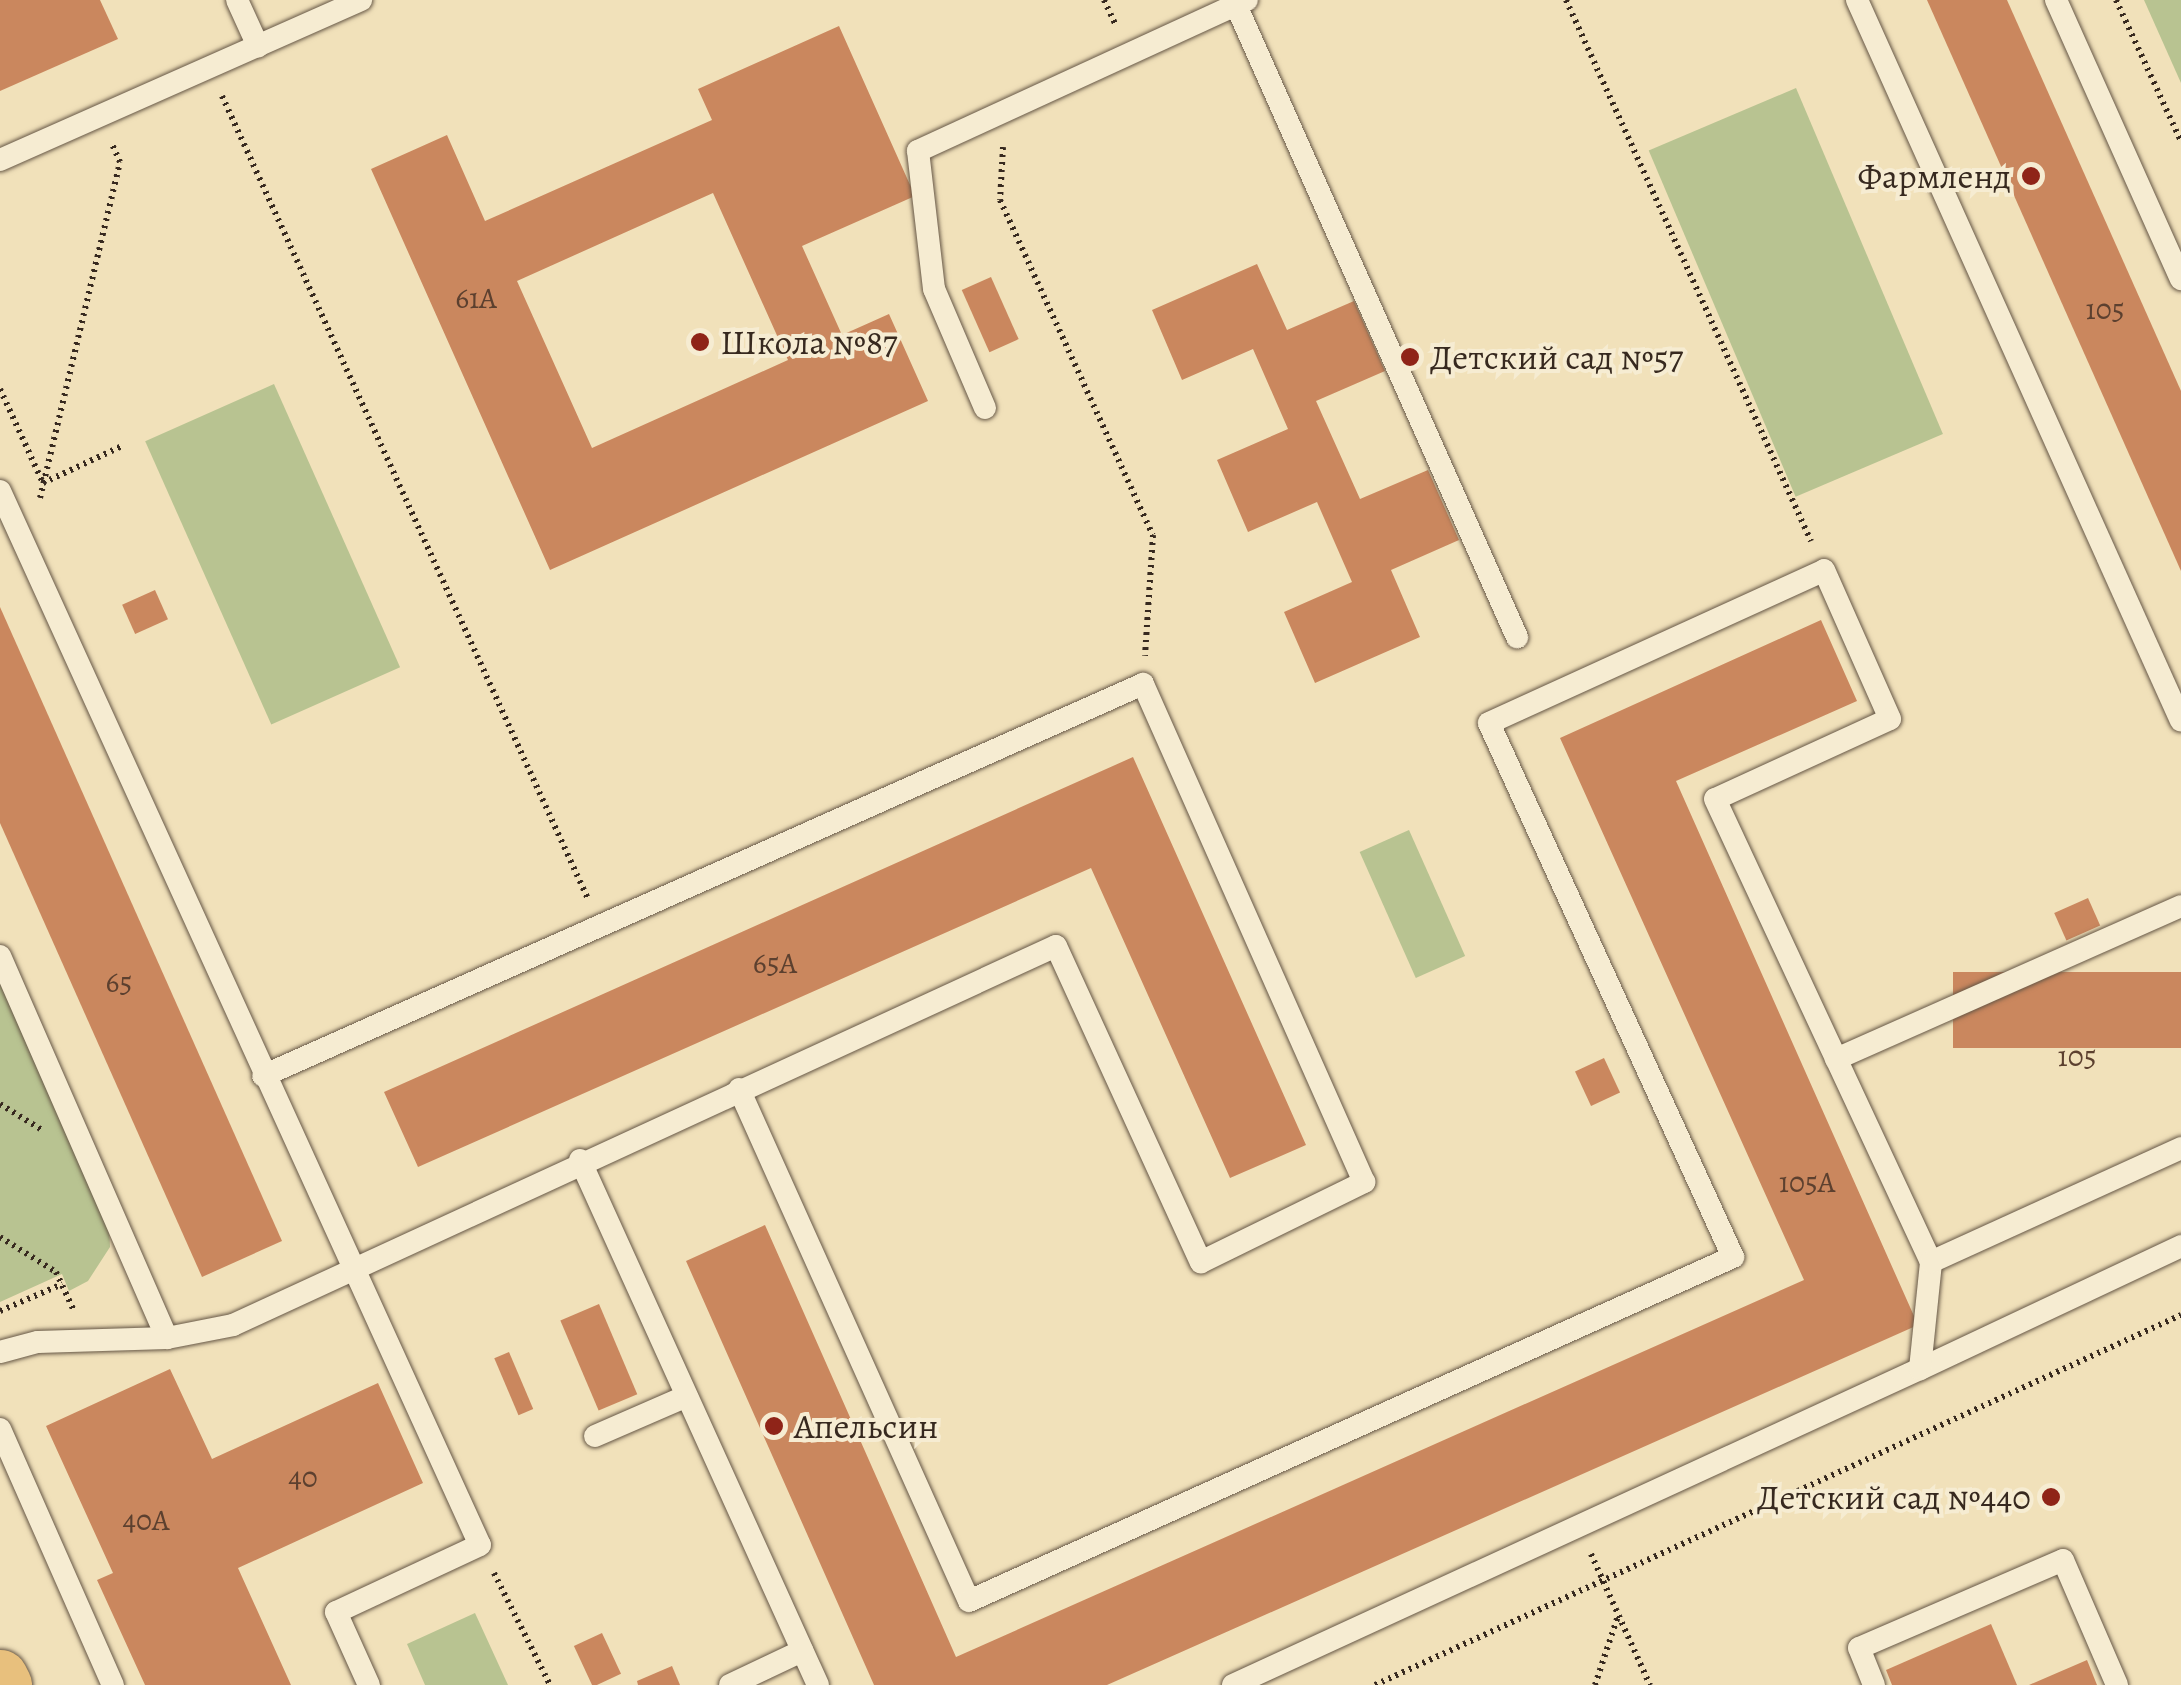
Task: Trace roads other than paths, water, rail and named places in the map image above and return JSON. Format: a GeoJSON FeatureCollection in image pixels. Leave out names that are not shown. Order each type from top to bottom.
{"type":"FeatureCollection","features":[{"type":"Feature","properties":{"kind":"main road"},"geometry":{"type":"LineString","coordinates":[[0,1677],[4,1685]]}},
{"type":"Feature","properties":{"kind":"lane"},"geometry":{"type":"LineString","coordinates":[[237,0],[258,46]]}},
{"type":"Feature","properties":{"kind":"lane"},"geometry":{"type":"LineString","coordinates":[[0,160],[361,0]]}},
{"type":"Feature","properties":{"kind":"lane"},"geometry":{"type":"LineString","coordinates":[[1857,0],[2181,721]]}},
{"type":"Feature","properties":{"kind":"lane"},"geometry":{"type":"LineString","coordinates":[[2056,0],[2181,278]]}},
{"type":"Feature","properties":{"kind":"lane"},"geometry":{"type":"LineString","coordinates":[[985,408],[934,289],[918,150],[1241,3],[1518,637]]}},
{"type":"Feature","properties":{"kind":"lane"},"geometry":{"type":"LineString","coordinates":[[0,491],[263,1076],[358,1268],[480,1545],[336,1612],[369,1685]]}},
{"type":"Feature","properties":{"kind":"lane"},"geometry":{"type":"LineString","coordinates":[[739,1089],[969,1601],[1733,1258],[1489,723],[1824,570],[1890,719],[1715,799],[1931,1262],[1920,1369]]}},
{"type":"Feature","properties":{"kind":"lane"},"geometry":{"type":"LineString","coordinates":[[0,1352],[38,1342],[167,1338],[233,1325],[580,1160],[1056,946],[1201,1262],[1364,1182],[1143,684],[263,1076]]}},
{"type":"Feature","properties":{"kind":"lane"},"geometry":{"type":"LineString","coordinates":[[1836,1059],[2181,906]]}},
{"type":"Feature","properties":{"kind":"lane"},"geometry":{"type":"LineString","coordinates":[[0,956],[167,1338]]}},
{"type":"Feature","properties":{"kind":"lane"},"geometry":{"type":"LineString","coordinates":[[1931,1262],[2181,1148]]}},
{"type":"Feature","properties":{"kind":"lane"},"geometry":{"type":"LineString","coordinates":[[580,1160],[818,1685]]}},
{"type":"Feature","properties":{"kind":"lane"},"geometry":{"type":"LineString","coordinates":[[1233,1685],[2181,1246]]}},
{"type":"Feature","properties":{"kind":"lane"},"geometry":{"type":"LineString","coordinates":[[595,1436],[687,1396]]}},
{"type":"Feature","properties":{"kind":"lane"},"geometry":{"type":"LineString","coordinates":[[0,1429],[113,1685]]}},
{"type":"Feature","properties":{"kind":"lane"},"geometry":{"type":"LineString","coordinates":[[1874,1685],[1858,1648],[2063,1560],[2117,1685]]}},
{"type":"Feature","properties":{"kind":"lane"},"geometry":{"type":"LineString","coordinates":[[730,1685],[802,1651]]}},
{"type":"Feature","properties":{"kind":"place","name":"Фармленд"},"geometry":{"type":"Point","coordinates":[2031,176]}},
{"type":"Feature","properties":{"kind":"place","name":"Школа №87"},"geometry":{"type":"Point","coordinates":[700,342]}},
{"type":"Feature","properties":{"kind":"place","name":"Детский сад №57"},"geometry":{"type":"Point","coordinates":[1410,357]}},
{"type":"Feature","properties":{"kind":"place","name":"Апельсин"},"geometry":{"type":"Point","coordinates":[774,1426]}},
{"type":"Feature","properties":{"kind":"place","name":"Детский сад №440"},"geometry":{"type":"Point","coordinates":[2051,1497]}}]}
